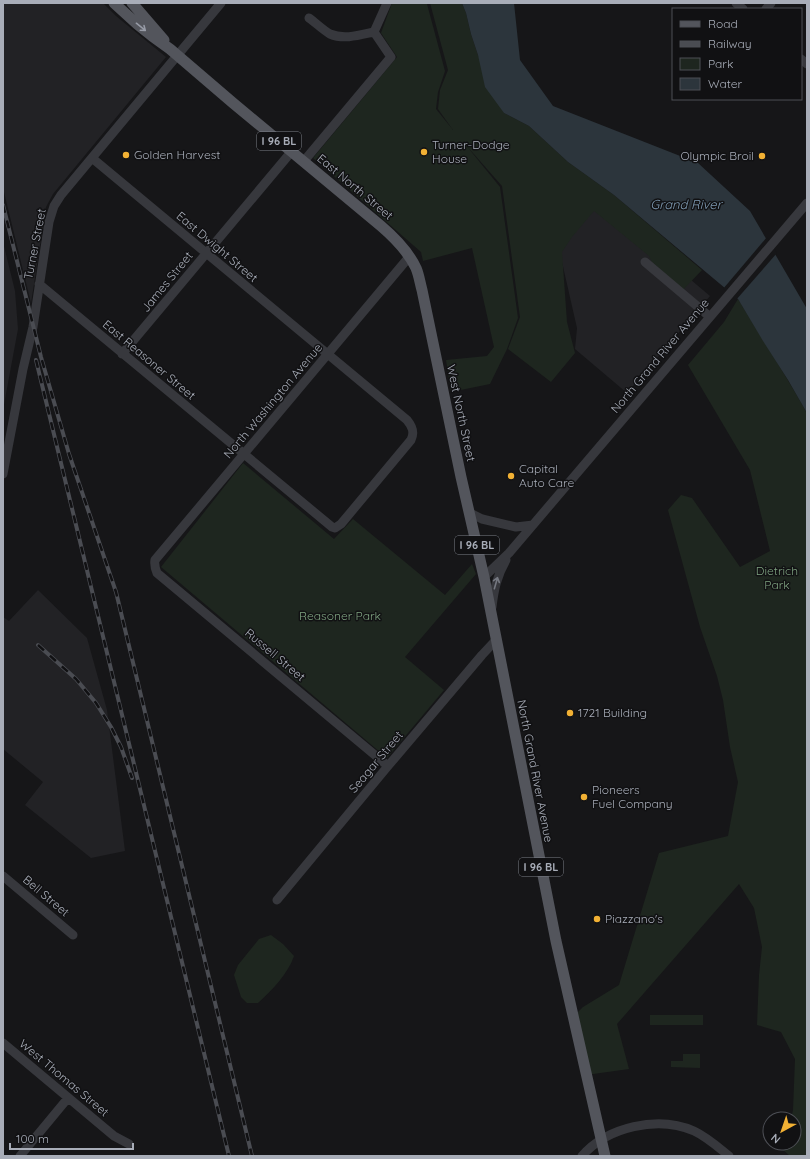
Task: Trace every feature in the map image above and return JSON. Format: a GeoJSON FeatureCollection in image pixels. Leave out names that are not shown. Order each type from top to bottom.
{"type":"FeatureCollection","features":[{"type":"Feature","properties":{"kind":"main road","name":"East North Street"},"geometry":{"type":"LineString","coordinates":[[114,3],[137,24],[174,52],[228,99],[387,231],[398,241],[409,256]]}},
{"type":"Feature","properties":{"kind":"main road","name":"East North Street"},"geometry":{"type":"LineString","coordinates":[[132,3],[174,52]]}},
{"type":"Feature","properties":{"kind":"main road","name":"West North Street"},"geometry":{"type":"LineString","coordinates":[[409,256],[416,268],[422,290],[484,577]]}},
{"type":"Feature","properties":{"kind":"main road","name":"North Grand River Avenue"},"geometry":{"type":"LineString","coordinates":[[484,577],[556,941],[605,1156]]}},
{"type":"Feature","properties":{"kind":"street","name":"Turner Street"},"geometry":{"type":"LineString","coordinates":[[3,474],[23,369],[33,327],[49,222],[54,206],[61,195],[92,158],[174,52],[220,3]]}},
{"type":"Feature","properties":{"kind":"street"},"geometry":{"type":"LineString","coordinates":[[374,32],[387,3]]}},
{"type":"Feature","properties":{"kind":"street"},"geometry":{"type":"LineString","coordinates":[[309,18],[330,34],[352,37],[374,32]]}},
{"type":"Feature","properties":{"kind":"street"},"geometry":{"type":"LineString","coordinates":[[304,161],[391,57],[374,32]]}},
{"type":"Feature","properties":{"kind":"street","name":"James Street"},"geometry":{"type":"LineString","coordinates":[[122,354],[292,151]]}},
{"type":"Feature","properties":{"kind":"street","name":"East Dwight Street"},"geometry":{"type":"LineString","coordinates":[[92,158],[406,420],[410,425],[413,430],[413,435],[410,440],[341,524],[335,528]]}},
{"type":"Feature","properties":{"kind":"street","name":"North Grand River Avenue"},"geometry":{"type":"LineString","coordinates":[[484,577],[509,553],[807,203]]}},
{"type":"Feature","properties":{"kind":"street","name":"North Washington Avenue"},"geometry":{"type":"LineString","coordinates":[[155,560],[409,256]]}},
{"type":"Feature","properties":{"kind":"street"},"geometry":{"type":"LineString","coordinates":[[645,262],[710,317]]}},
{"type":"Feature","properties":{"kind":"street","name":"East Reasoner Street"},"geometry":{"type":"LineString","coordinates":[[39,284],[329,526],[335,528]]}},
{"type":"Feature","properties":{"kind":"street"},"geometry":{"type":"LineString","coordinates":[[470,513],[482,518],[516,527],[533,525]]}},
{"type":"Feature","properties":{"kind":"street"},"geometry":{"type":"LineString","coordinates":[[491,614],[495,587],[500,571],[509,553]]}},
{"type":"Feature","properties":{"kind":"street","name":"Russell Street"},"geometry":{"type":"LineString","coordinates":[[155,560],[155,568],[157,573],[388,766]]}},
{"type":"Feature","properties":{"kind":"street","name":"Seagar Street"},"geometry":{"type":"LineString","coordinates":[[277,900],[388,766],[496,640]]}},
{"type":"Feature","properties":{"kind":"street","name":"Bell Street"},"geometry":{"type":"LineString","coordinates":[[3,876],[73,935]]}},
{"type":"Feature","properties":{"kind":"street","name":"West Thomas Street"},"geometry":{"type":"LineString","coordinates":[[3,1043],[114,1136],[129,1144]]}},
{"type":"Feature","properties":{"kind":"street"},"geometry":{"type":"LineString","coordinates":[[20,1156],[68,1098]]}},
{"type":"Feature","properties":{"kind":"street"},"geometry":{"type":"LineString","coordinates":[[582,1156],[588,1150],[616,1131],[654,1124],[678,1126],[693,1131],[707,1139],[729,1156]]}},
{"type":"Feature","properties":{"kind":"shaded area"},"geometry":{"type":"Polygon","coordinates":[[[3,3],[103,3],[116,16],[166,57],[53,194],[46,207],[31,303],[3,188],[3,3]]]}},
{"type":"Feature","properties":{"kind":"shaded area"},"geometry":{"type":"Polygon","coordinates":[[[599,202],[710,296],[627,393],[575,349],[577,328],[559,249],[599,202]]]}},
{"type":"Feature","properties":{"kind":"shaded area"},"geometry":{"type":"Polygon","coordinates":[[[3,242],[15,291],[18,329],[3,410],[3,242]]]}},
{"type":"Feature","properties":{"kind":"shaded area"},"geometry":{"type":"Polygon","coordinates":[[[38,590],[87,638],[107,710],[125,851],[91,858],[25,805],[43,782],[3,749],[3,617],[9,621],[38,590]]]}},
{"type":"Feature","properties":{"kind":"green space"},"geometry":{"type":"Polygon","coordinates":[[[392,3],[427,4],[445,71],[438,92],[436,109],[453,130],[438,109],[440,90],[448,70],[430,3],[462,3],[478,55],[504,113],[529,126],[568,162],[614,195],[702,270],[683,290],[652,262],[649,256],[594,211],[572,237],[562,252],[567,322],[575,353],[551,382],[508,349],[520,317],[502,186],[465,144],[500,187],[518,318],[507,349],[490,384],[451,392],[446,360],[487,356],[494,347],[472,248],[423,261],[421,252],[313,158],[397,57],[381,33],[392,3]]]}},
{"type":"Feature","properties":{"kind":"green space","name":"Dietrich Park"},"geometry":{"type":"Polygon","coordinates":[[[738,299],[807,413],[807,1156],[790,1156],[784,1151],[802,1151],[802,1111],[793,1111],[795,1059],[781,1032],[757,1025],[759,975],[762,947],[754,908],[739,884],[617,1024],[629,1069],[586,1075],[573,1017],[583,1007],[619,985],[659,853],[728,836],[738,782],[730,747],[723,700],[717,676],[700,627],[668,510],[681,495],[692,498],[740,567],[770,551],[750,470],[688,365],[724,322],[738,299]]]}},
{"type":"Feature","properties":{"kind":"green space","name":"Reasoner Park"},"geometry":{"type":"Polygon","coordinates":[[[243,463],[334,539],[353,519],[445,595],[472,564],[476,574],[405,657],[444,690],[387,758],[161,567],[243,463]]]}},
{"type":"Feature","properties":{"kind":"green space"},"geometry":{"type":"Polygon","coordinates":[[[271,935],[283,944],[294,956],[284,975],[269,993],[258,1003],[247,1003],[241,997],[234,975],[238,965],[259,939],[271,935]]]}},
{"type":"Feature","properties":{"kind":"green space"},"geometry":{"type":"Polygon","coordinates":[[[650,1015],[703,1015],[703,1025],[650,1025],[650,1015]]]}},
{"type":"Feature","properties":{"kind":"green space"},"geometry":{"type":"Polygon","coordinates":[[[683,1054],[700,1054],[700,1068],[671,1067],[671,1061],[683,1061],[683,1054]]]}},
{"type":"Feature","properties":{"kind":"water","name":"Grand River"},"geometry":{"type":"Polygon","coordinates":[[[462,3],[514,3],[520,60],[553,106],[698,163],[750,211],[807,309],[807,413],[738,299],[614,195],[568,162],[529,126],[504,113],[485,87],[478,55],[462,3]]]}},
{"type":"Feature","properties":{"kind":"pier"},"geometry":{"type":"Polygon","coordinates":[[[767,237],[777,253],[736,300],[723,289],[767,237]]]}},
{"type":"Feature","properties":{"kind":"railway"},"geometry":{"type":"LineString","coordinates":[[3,205],[41,357],[69,454],[116,592],[252,1156]]}},
{"type":"Feature","properties":{"kind":"railway"},"geometry":{"type":"LineString","coordinates":[[36,360],[229,1156]]}},
{"type":"Feature","properties":{"kind":"railway"},"geometry":{"type":"LineString","coordinates":[[38,645],[76,679],[96,703],[121,747],[132,778]]}},
{"type":"Feature","properties":{"kind":"place","name":"Turner-Dodge House"},"geometry":{"type":"Point","coordinates":[424,152]}},
{"type":"Feature","properties":{"kind":"place","name":"Golden Harvest"},"geometry":{"type":"Point","coordinates":[126,155]}},
{"type":"Feature","properties":{"kind":"place","name":"Olympic Broil"},"geometry":{"type":"Point","coordinates":[762,156]}},
{"type":"Feature","properties":{"kind":"place","name":"Capital Auto Care"},"geometry":{"type":"Point","coordinates":[511,476]}},
{"type":"Feature","properties":{"kind":"place","name":"1721 Building"},"geometry":{"type":"Point","coordinates":[570,713]}},
{"type":"Feature","properties":{"kind":"place","name":"Pioneers Fuel Company"},"geometry":{"type":"Point","coordinates":[584,797]}},
{"type":"Feature","properties":{"kind":"place","name":"Piazzano's"},"geometry":{"type":"Point","coordinates":[597,919]}}]}
